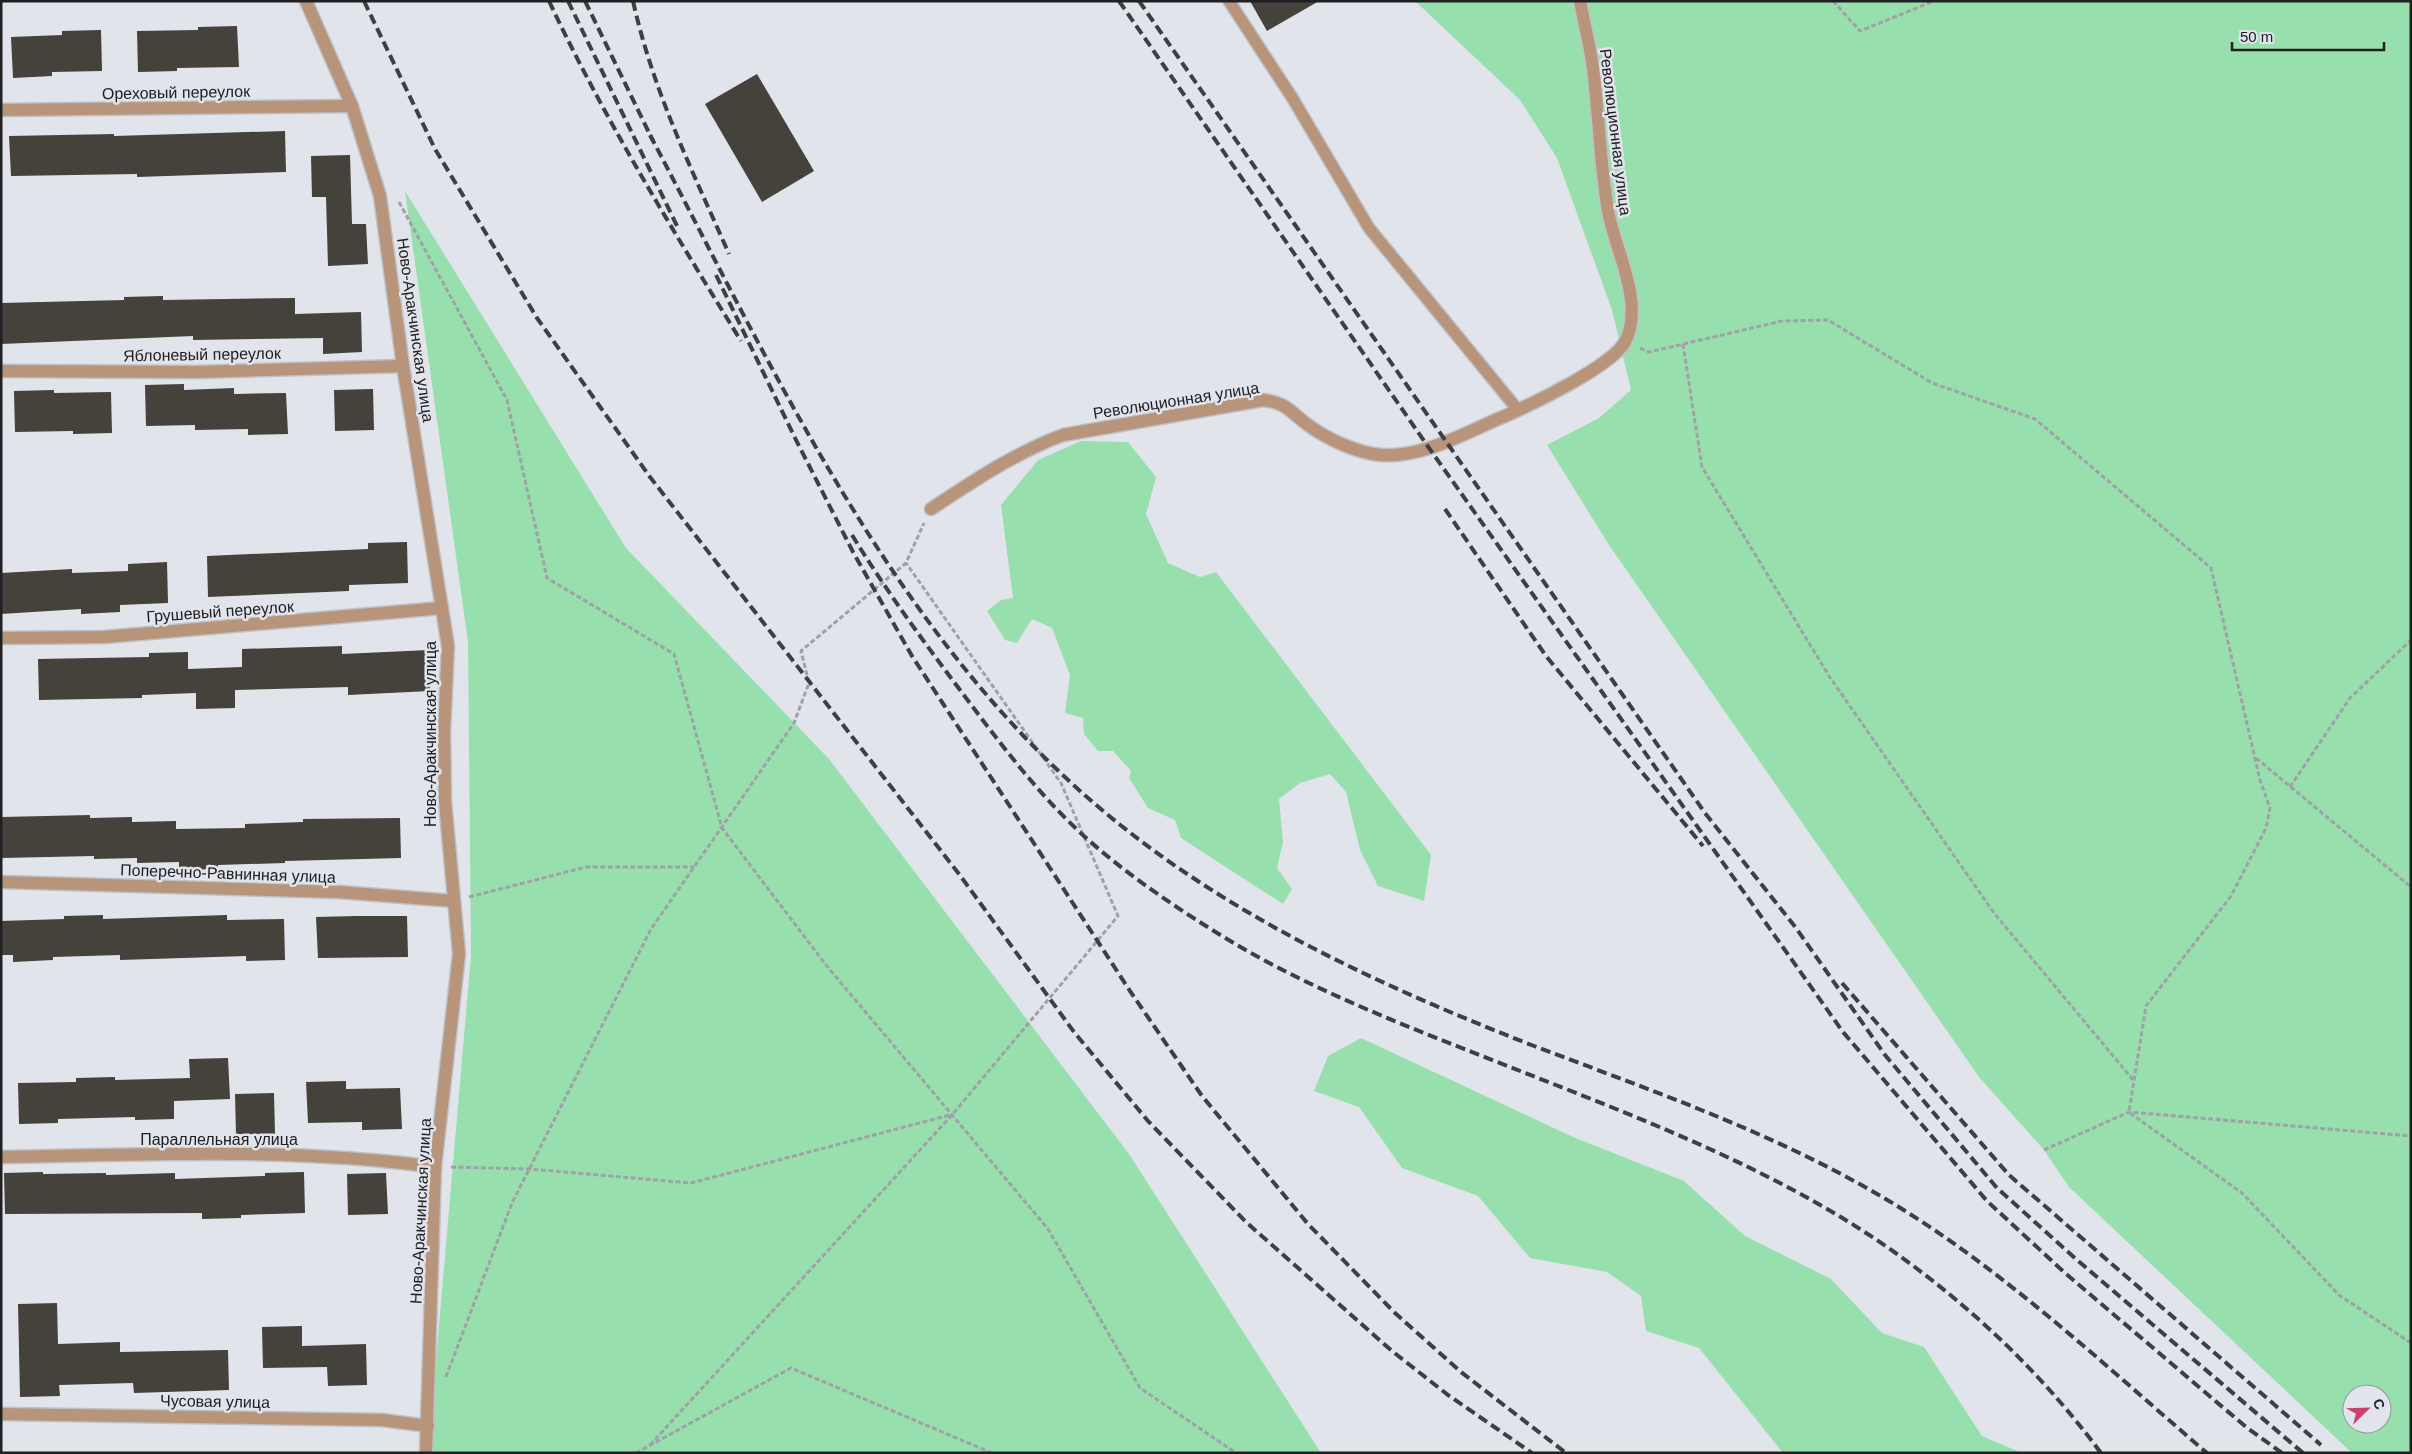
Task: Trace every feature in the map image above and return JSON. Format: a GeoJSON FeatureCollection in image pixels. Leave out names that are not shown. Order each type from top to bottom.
{"type":"FeatureCollection","features":[{"type":"Feature","properties":{"kind":"street","name":"Ново-Аракчинская улица"},"geometry":{"type":"LineString","coordinates":[[306,1],[352,106],[380,196],[403,366],[448,646],[444,732],[445,801],[459,954],[435,1167],[426,1453]]}},
{"type":"Feature","properties":{"kind":"street","name":"Революционная улица"},"geometry":{"type":"LineString","coordinates":[[931,509],[984,474],[1039,444],[1063,435],[1263,400],[1280,402],[1309,426],[1346,446],[1378,455],[1403,456],[1429,448],[1518,410],[1600,366],[1626,342],[1631,322],[1630,292],[1608,212],[1593,66],[1580,1]]}},
{"type":"Feature","properties":{"kind":"street","name":"Ореховый переулок"},"geometry":{"type":"LineString","coordinates":[[1,110],[352,106]]}},
{"type":"Feature","properties":{"kind":"street","name":"Яблоневый переулок"},"geometry":{"type":"LineString","coordinates":[[1,371],[197,372],[403,366]]}},
{"type":"Feature","properties":{"kind":"street","name":"Грушевый переулок"},"geometry":{"type":"LineString","coordinates":[[1,638],[114,636],[442,608]]}},
{"type":"Feature","properties":{"kind":"street","name":"Поперечно-Равнинная улица"},"geometry":{"type":"LineString","coordinates":[[1,882],[339,892],[453,901]]}},
{"type":"Feature","properties":{"kind":"street","name":"Параллельная улица"},"geometry":{"type":"LineString","coordinates":[[1,1157],[266,1154],[377,1159],[435,1167]]}},
{"type":"Feature","properties":{"kind":"street","name":"Чусовая улица"},"geometry":{"type":"LineString","coordinates":[[1,1414],[382,1420],[428,1426]]}},
{"type":"Feature","properties":{"kind":"lane"},"geometry":{"type":"LineString","coordinates":[[1229,1],[1293,99],[1369,228],[1518,410]]}},
{"type":"Feature","properties":{"kind":"path"},"geometry":{"type":"LineString","coordinates":[[1833,1],[1860,31],[1934,1]]}},
{"type":"Feature","properties":{"kind":"path"},"geometry":{"type":"LineString","coordinates":[[398,201],[507,400],[547,578],[674,654],[722,828],[826,965],[1048,1229],[1140,1388],[1236,1453]]}},
{"type":"Feature","properties":{"kind":"path"},"geometry":{"type":"LineString","coordinates":[[1626,342],[1649,352],[1782,320],[1828,320],[1932,382],[2035,420],[2211,568],[2255,758],[2270,808],[2266,828],[2231,896],[2146,1006],[2129,1112]]}},
{"type":"Feature","properties":{"kind":"path"},"geometry":{"type":"LineString","coordinates":[[1683,344],[1702,467],[1829,676],[1994,912],[2134,1081]]}},
{"type":"Feature","properties":{"kind":"path"},"geometry":{"type":"LineString","coordinates":[[445,1379],[512,1203],[651,929],[794,723],[809,683],[801,651],[906,563],[931,509]]}},
{"type":"Feature","properties":{"kind":"path"},"geometry":{"type":"LineString","coordinates":[[650,1445],[952,1115],[1118,916],[1062,783],[906,563]]}},
{"type":"Feature","properties":{"kind":"path"},"geometry":{"type":"LineString","coordinates":[[2290,786],[2350,698],[2411,640]]}},
{"type":"Feature","properties":{"kind":"path"},"geometry":{"type":"LineString","coordinates":[[2255,758],[2411,887]]}},
{"type":"Feature","properties":{"kind":"path"},"geometry":{"type":"LineString","coordinates":[[453,901],[586,867],[694,867]]}},
{"type":"Feature","properties":{"kind":"path"},"geometry":{"type":"LineString","coordinates":[[2129,1112],[2242,1193],[2339,1295],[2411,1343]]}},
{"type":"Feature","properties":{"kind":"path"},"geometry":{"type":"LineString","coordinates":[[2044,1150],[2129,1112],[2411,1136]]}},
{"type":"Feature","properties":{"kind":"path"},"geometry":{"type":"LineString","coordinates":[[435,1167],[530,1169],[691,1183],[952,1115]]}},
{"type":"Feature","properties":{"kind":"path"},"geometry":{"type":"LineString","coordinates":[[636,1453],[791,1368],[992,1453]]}},
{"type":"Feature","properties":{"kind":"green space"},"geometry":{"type":"Polygon","coordinates":[[[1415,1],[2411,1],[2411,1453],[2352,1453],[2069,1187],[2044,1150],[1979,1077],[1609,545],[1547,445],[1599,418],[1631,390],[1612,310],[1557,158],[1520,100],[1415,1]]]}},
{"type":"Feature","properties":{"kind":"green space"},"geometry":{"type":"Polygon","coordinates":[[[405,191],[626,548],[829,759],[1129,1154],[1321,1453],[428,1453],[471,955],[468,642],[405,191]]]}},
{"type":"Feature","properties":{"kind":"green space"},"geometry":{"type":"Polygon","coordinates":[[[1081,441],[1128,442],[1156,477],[1146,514],[1168,563],[1200,577],[1216,572],[1431,855],[1424,901],[1378,886],[1360,850],[1346,792],[1330,774],[1300,783],[1279,799],[1283,842],[1277,868],[1292,889],[1283,904],[1181,838],[1175,820],[1148,808],[1129,778],[1131,771],[1113,751],[1098,751],[1084,734],[1083,718],[1065,713],[1070,675],[1052,628],[1032,619],[1017,643],[1005,640],[987,611],[1001,600],[1013,598],[1001,505],[1038,460],[1081,441]]]}},
{"type":"Feature","properties":{"kind":"green space"},"geometry":{"type":"Polygon","coordinates":[[[1361,1038],[1573,1137],[1684,1181],[1745,1236],[1831,1279],[1882,1333],[1924,1347],[1982,1436],[2022,1453],[1783,1453],[1699,1348],[1646,1331],[1641,1296],[1607,1272],[1530,1258],[1478,1196],[1402,1168],[1359,1107],[1314,1091],[1328,1056],[1361,1038]]]}},
{"type":"Feature","properties":{"kind":"building"},"geometry":{"type":"Polygon","coordinates":[[[1250,1],[1319,1],[1267,31],[1250,1]]]}},
{"type":"Feature","properties":{"kind":"building"},"geometry":{"type":"Polygon","coordinates":[[[237,26],[239,67],[177,68],[177,71],[138,72],[137,31],[198,30],[198,27],[237,26]]]}},
{"type":"Feature","properties":{"kind":"building"},"geometry":{"type":"Polygon","coordinates":[[[101,30],[102,71],[52,72],[52,76],[13,78],[11,37],[62,35],[62,31],[101,30]]]}},
{"type":"Feature","properties":{"kind":"building"},"geometry":{"type":"Polygon","coordinates":[[[757,74],[814,171],[762,202],[705,104],[757,74]]]}},
{"type":"Feature","properties":{"kind":"building"},"geometry":{"type":"Polygon","coordinates":[[[285,131],[286,172],[137,177],[137,174],[11,176],[9,136],[114,134],[114,136],[285,131]]]}},
{"type":"Feature","properties":{"kind":"building"},"geometry":{"type":"Polygon","coordinates":[[[350,155],[352,224],[366,224],[368,264],[328,266],[326,197],[312,197],[311,156],[350,155]]]}},
{"type":"Feature","properties":{"kind":"building"},"geometry":{"type":"Polygon","coordinates":[[[163,296],[163,300],[295,298],[295,314],[361,312],[362,352],[323,354],[323,338],[193,340],[193,336],[1,344],[1,303],[124,300],[124,297],[163,296]]]}},
{"type":"Feature","properties":{"kind":"building"},"geometry":{"type":"Polygon","coordinates":[[[184,384],[184,390],[234,388],[234,394],[286,393],[288,434],[248,435],[248,429],[195,430],[195,425],[146,426],[145,385],[184,384]]]}},
{"type":"Feature","properties":{"kind":"building"},"geometry":{"type":"Polygon","coordinates":[[[373,389],[374,430],[335,431],[334,390],[373,389]]]}},
{"type":"Feature","properties":{"kind":"building"},"geometry":{"type":"Polygon","coordinates":[[[54,390],[54,393],[111,392],[112,433],[73,434],[73,431],[15,432],[14,391],[54,390]]]}},
{"type":"Feature","properties":{"kind":"building"},"geometry":{"type":"Polygon","coordinates":[[[407,542],[408,583],[349,585],[349,591],[208,597],[207,556],[368,549],[368,543],[407,542]]]}},
{"type":"Feature","properties":{"kind":"building"},"geometry":{"type":"Polygon","coordinates":[[[167,562],[168,603],[120,605],[120,612],[81,614],[81,609],[1,614],[1,573],[72,569],[72,573],[128,571],[128,564],[167,562]]]}},
{"type":"Feature","properties":{"kind":"building"},"geometry":{"type":"Polygon","coordinates":[[[342,646],[342,654],[429,650],[430,691],[348,695],[348,687],[235,690],[235,708],[196,709],[196,693],[142,695],[142,698],[39,700],[38,659],[149,657],[149,653],[188,652],[188,669],[242,667],[242,649],[342,646]]]}},
{"type":"Feature","properties":{"kind":"building"},"geometry":{"type":"Polygon","coordinates":[[[90,815],[90,818],[132,817],[132,822],[176,821],[176,829],[245,828],[245,824],[303,822],[303,819],[400,818],[401,858],[285,861],[285,863],[218,865],[218,869],[179,870],[179,862],[137,863],[137,858],[94,859],[94,856],[1,858],[1,817],[90,815]]]}},
{"type":"Feature","properties":{"kind":"building"},"geometry":{"type":"Polygon","coordinates":[[[103,915],[103,919],[227,915],[227,920],[284,919],[285,960],[246,961],[246,956],[120,960],[120,955],[53,957],[53,960],[13,962],[13,955],[1,955],[1,921],[64,919],[64,916],[103,915]]]}},
{"type":"Feature","properties":{"kind":"building"},"geometry":{"type":"Polygon","coordinates":[[[407,916],[408,957],[318,958],[316,917],[407,916]]]}},
{"type":"Feature","properties":{"kind":"building"},"geometry":{"type":"Polygon","coordinates":[[[228,1058],[230,1099],[174,1101],[174,1119],[135,1120],[135,1117],[58,1119],[58,1123],[19,1124],[18,1083],[76,1082],[76,1078],[115,1077],[115,1080],[190,1078],[189,1059],[228,1058]]]}},
{"type":"Feature","properties":{"kind":"building"},"geometry":{"type":"Polygon","coordinates":[[[346,1081],[346,1089],[400,1088],[402,1129],[362,1130],[362,1122],[308,1123],[306,1082],[346,1081]]]}},
{"type":"Feature","properties":{"kind":"building"},"geometry":{"type":"Polygon","coordinates":[[[274,1093],[275,1134],[236,1134],[235,1094],[274,1093]]]}},
{"type":"Feature","properties":{"kind":"building"},"geometry":{"type":"Polygon","coordinates":[[[43,1172],[43,1174],[106,1173],[106,1175],[175,1173],[175,1179],[265,1176],[265,1173],[304,1172],[305,1213],[241,1215],[241,1218],[202,1219],[202,1213],[5,1214],[4,1173],[43,1172]]]}},
{"type":"Feature","properties":{"kind":"building"},"geometry":{"type":"Polygon","coordinates":[[[386,1173],[388,1214],[348,1215],[347,1174],[386,1173]]]}},
{"type":"Feature","properties":{"kind":"building"},"geometry":{"type":"Polygon","coordinates":[[[57,1303],[58,1344],[120,1342],[120,1352],[228,1350],[229,1390],[134,1393],[133,1383],[59,1385],[60,1396],[20,1397],[18,1304],[57,1303]]]}},
{"type":"Feature","properties":{"kind":"building"},"geometry":{"type":"Polygon","coordinates":[[[302,1326],[302,1346],[366,1344],[367,1385],[328,1386],[327,1367],[263,1368],[262,1327],[302,1326]]]}},
{"type":"Feature","properties":{"kind":"railway"},"geometry":{"type":"LineString","coordinates":[[364,1],[435,149],[537,318],[650,477],[959,874],[1074,1032],[1148,1121],[1246,1222],[1392,1351],[1448,1395],[1532,1453]]}},
{"type":"Feature","properties":{"kind":"railway"},"geometry":{"type":"LineString","coordinates":[[549,1],[616,131],[741,341]]}},
{"type":"Feature","properties":{"kind":"railway"},"geometry":{"type":"LineString","coordinates":[[568,1],[677,226]]}},
{"type":"Feature","properties":{"kind":"railway"},"geometry":{"type":"LineString","coordinates":[[585,1],[653,141]]}},
{"type":"Feature","properties":{"kind":"railway"},"geometry":{"type":"LineString","coordinates":[[633,1],[641,34],[662,98],[729,254]]}},
{"type":"Feature","properties":{"kind":"railway"},"geometry":{"type":"LineString","coordinates":[[1119,1],[1429,448],[1843,1032],[1987,1201],[2065,1273],[2246,1427],[2282,1453]]}},
{"type":"Feature","properties":{"kind":"railway"},"geometry":{"type":"LineString","coordinates":[[1139,1],[1705,813],[1796,928],[1885,1055],[1997,1188],[2076,1259],[2303,1453]]}},
{"type":"Feature","properties":{"kind":"railway"},"geometry":{"type":"LineString","coordinates":[[650,135],[794,409],[846,499],[903,586],[964,668],[1032,745],[1108,815],[1206,887],[1258,918],[1366,974],[1421,1000],[1534,1046],[1738,1125],[1856,1182],[1904,1210],[1995,1274],[2081,1344],[2207,1453]]}},
{"type":"Feature","properties":{"kind":"railway"},"geometry":{"type":"LineString","coordinates":[[716,275],[853,552],[912,656],[1130,991],[1202,1096],[1308,1224],[1395,1313],[1461,1372],[1566,1453]]}},
{"type":"Feature","properties":{"kind":"railway"},"geometry":{"type":"LineString","coordinates":[[1445,509],[1546,656],[1703,846]]}},
{"type":"Feature","properties":{"kind":"railway"},"geometry":{"type":"LineString","coordinates":[[852,535],[922,638],[1022,771],[1085,837],[1147,887],[1249,952],[1321,989],[1396,1022],[1610,1106],[1710,1149],[1806,1197],[1852,1224],[1926,1275],[1980,1321],[2056,1397],[2101,1453]]}},
{"type":"Feature","properties":{"kind":"railway"},"geometry":{"type":"LineString","coordinates":[[1842,983],[2009,1175],[2321,1445]]}}]}
